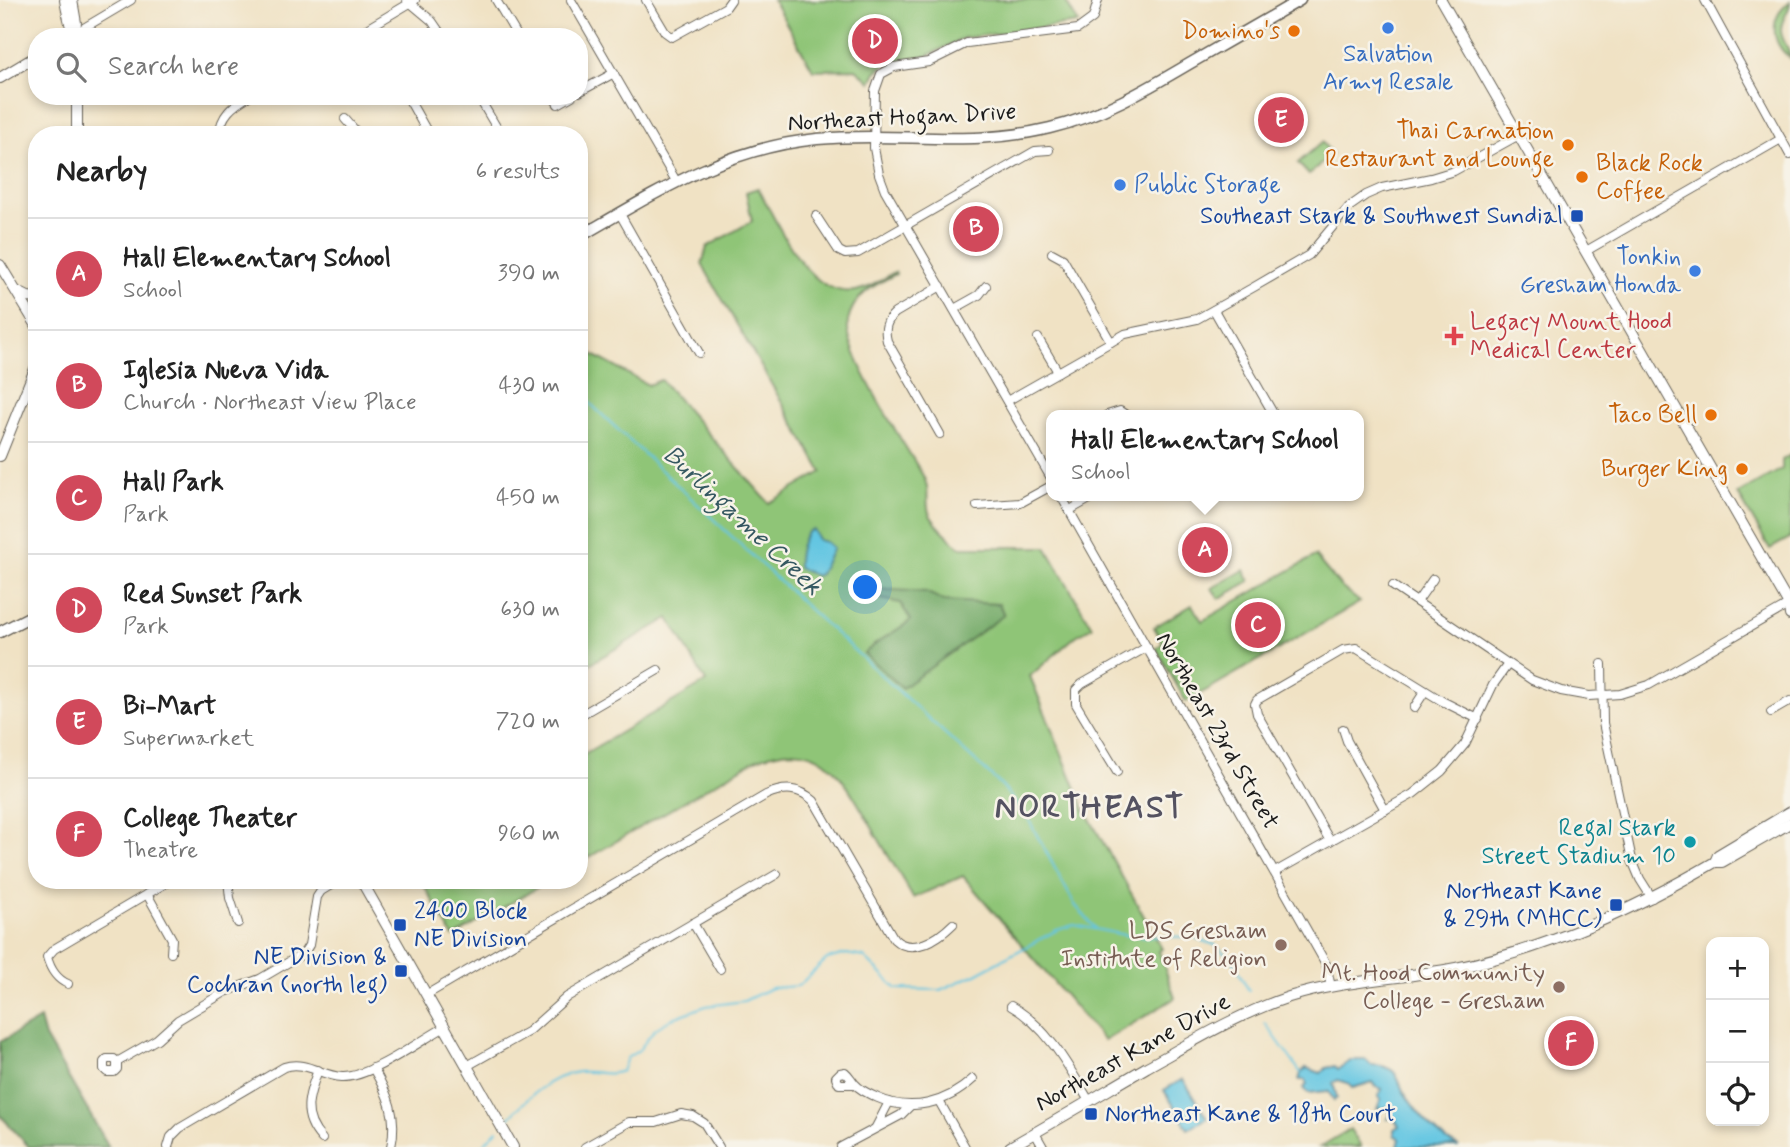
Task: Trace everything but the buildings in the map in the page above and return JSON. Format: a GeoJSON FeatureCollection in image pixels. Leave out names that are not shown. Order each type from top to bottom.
{"type":"FeatureCollection","features":[{"type":"Feature","properties":{"kind":"highway","name":"Northeast Hogan Drive"},"geometry":{"type":"LineString","coordinates":[[588,232],[676,181],[732,157],[777,145],[817,139],[874,137],[962,140],[989,138],[1032,132],[1082,119],[1139,94],[1300,0]]}},
{"type":"Feature","properties":{"kind":"highway"},"geometry":{"type":"LineString","coordinates":[[0,632],[28,618]]}},
{"type":"Feature","properties":{"kind":"main road"},"geometry":{"type":"LineString","coordinates":[[65,0],[70,28]]}},
{"type":"Feature","properties":{"kind":"main road"},"geometry":{"type":"LineString","coordinates":[[72,0],[76,23],[74,28]]}},
{"type":"Feature","properties":{"kind":"main road"},"geometry":{"type":"LineString","coordinates":[[1441,0],[1790,605],[1790,615]]}},
{"type":"Feature","properties":{"kind":"main road"},"geometry":{"type":"LineString","coordinates":[[0,78],[28,61]]}},
{"type":"Feature","properties":{"kind":"main road"},"geometry":{"type":"LineString","coordinates":[[76,105],[77,126]]}},
{"type":"Feature","properties":{"kind":"main road"},"geometry":{"type":"LineString","coordinates":[[0,265],[28,311]]}},
{"type":"Feature","properties":{"kind":"main road"},"geometry":{"type":"LineString","coordinates":[[16,291],[28,297]]}},
{"type":"Feature","properties":{"kind":"main road"},"geometry":{"type":"LineString","coordinates":[[0,456],[28,386]]}},
{"type":"Feature","properties":{"kind":"main road","name":"Northeast Kane Drive"},"geometry":{"type":"LineString","coordinates":[[1715,862],[1718,855],[1790,812]]}},
{"type":"Feature","properties":{"kind":"main road","name":"Northeast Kane Drive"},"geometry":{"type":"LineString","coordinates":[[1010,1147],[1241,1015],[1298,995],[1331,987],[1427,974],[1522,951],[1586,929],[1652,898],[1715,862],[1722,862],[1790,823]]}},
{"type":"Feature","properties":{"kind":"main road"},"geometry":{"type":"LineString","coordinates":[[1739,852],[1745,839]]}},
{"type":"Feature","properties":{"kind":"main road"},"geometry":{"type":"LineString","coordinates":[[366,889],[513,1147]]}},
{"type":"Feature","properties":{"kind":"street"},"geometry":{"type":"LineString","coordinates":[[82,28],[131,0]]}},
{"type":"Feature","properties":{"kind":"street"},"geometry":{"type":"LineString","coordinates":[[496,0],[513,28]]}},
{"type":"Feature","properties":{"kind":"street"},"geometry":{"type":"LineString","coordinates":[[571,0],[587,28]]}},
{"type":"Feature","properties":{"kind":"street"},"geometry":{"type":"LineString","coordinates":[[646,0],[665,32],[672,37],[726,7],[731,1]]}},
{"type":"Feature","properties":{"kind":"street"},"geometry":{"type":"LineString","coordinates":[[1046,469],[881,181],[874,137],[876,84],[881,74],[889,69],[929,62],[967,43],[1078,29],[1089,22],[1096,12],[1098,0]]}},
{"type":"Feature","properties":{"kind":"street"},"geometry":{"type":"LineString","coordinates":[[1706,0],[1790,155]]}},
{"type":"Feature","properties":{"kind":"street"},"geometry":{"type":"LineString","coordinates":[[376,28],[411,1],[437,28]]}},
{"type":"Feature","properties":{"kind":"street"},"geometry":{"type":"LineString","coordinates":[[588,29],[676,181]]}},
{"type":"Feature","properties":{"kind":"street"},"geometry":{"type":"LineString","coordinates":[[588,87],[614,73]]}},
{"type":"Feature","properties":{"kind":"street"},"geometry":{"type":"LineString","coordinates":[[220,126],[227,112],[237,105]]}},
{"type":"Feature","properties":{"kind":"street"},"geometry":{"type":"LineString","coordinates":[[412,105],[424,126]]}},
{"type":"Feature","properties":{"kind":"street"},"geometry":{"type":"LineString","coordinates":[[483,105],[496,126]]}},
{"type":"Feature","properties":{"kind":"street"},"geometry":{"type":"LineString","coordinates":[[345,119],[351,126]]}},
{"type":"Feature","properties":{"kind":"street"},"geometry":{"type":"LineString","coordinates":[[1007,401],[1135,331],[1197,319],[1214,310],[1309,255],[1349,207],[1366,195],[1454,171],[1519,135]]}},
{"type":"Feature","properties":{"kind":"street"},"geometry":{"type":"LineString","coordinates":[[1586,251],[1781,139]]}},
{"type":"Feature","properties":{"kind":"street"},"geometry":{"type":"LineString","coordinates":[[816,216],[835,247],[845,254],[858,253],[1035,151],[1049,150]]}},
{"type":"Feature","properties":{"kind":"street"},"geometry":{"type":"LineString","coordinates":[[620,214],[699,353]]}},
{"type":"Feature","properties":{"kind":"street"},"geometry":{"type":"LineString","coordinates":[[1052,253],[1063,259],[1111,342]]}},
{"type":"Feature","properties":{"kind":"street"},"geometry":{"type":"LineString","coordinates":[[940,434],[885,333],[889,318],[941,286]]}},
{"type":"Feature","properties":{"kind":"street"},"geometry":{"type":"LineString","coordinates":[[954,309],[979,295],[986,286]]}},
{"type":"Feature","properties":{"kind":"street"},"geometry":{"type":"LineString","coordinates":[[1214,310],[1271,410]]}},
{"type":"Feature","properties":{"kind":"street"},"geometry":{"type":"LineString","coordinates":[[1038,338],[1058,372]]}},
{"type":"Feature","properties":{"kind":"street"},"geometry":{"type":"LineString","coordinates":[[976,506],[1020,503],[1046,489]]}},
{"type":"Feature","properties":{"kind":"street","name":"Northeast 23rd Street"},"geometry":{"type":"LineString","coordinates":[[1064,501],[1326,964],[1331,987]]}},
{"type":"Feature","properties":{"kind":"street"},"geometry":{"type":"LineString","coordinates":[[1070,510],[1086,501]]}},
{"type":"Feature","properties":{"kind":"street"},"geometry":{"type":"LineString","coordinates":[[1417,603],[1433,579]]}},
{"type":"Feature","properties":{"kind":"street"},"geometry":{"type":"LineString","coordinates":[[1394,586],[1546,687],[1574,694],[1603,696],[1633,691],[1660,680],[1790,605]]}},
{"type":"Feature","properties":{"kind":"street"},"geometry":{"type":"LineString","coordinates":[[1117,772],[1076,704],[1076,690],[1147,647]]}},
{"type":"Feature","properties":{"kind":"street"},"geometry":{"type":"LineString","coordinates":[[1330,841],[1258,714],[1255,704],[1266,694],[1343,650],[1356,648],[1425,691],[1479,719]]}},
{"type":"Feature","properties":{"kind":"street"},"geometry":{"type":"LineString","coordinates":[[1275,872],[1385,810],[1424,786],[1442,771],[1465,744],[1493,685],[1508,664]]}},
{"type":"Feature","properties":{"kind":"street"},"geometry":{"type":"LineString","coordinates":[[1602,664],[1605,736],[1632,860],[1652,898]]}},
{"type":"Feature","properties":{"kind":"street"},"geometry":{"type":"LineString","coordinates":[[588,711],[658,670]]}},
{"type":"Feature","properties":{"kind":"street"},"geometry":{"type":"LineString","coordinates":[[1414,708],[1425,691]]}},
{"type":"Feature","properties":{"kind":"street"},"geometry":{"type":"LineString","coordinates":[[1771,712],[1790,701]]}},
{"type":"Feature","properties":{"kind":"street"},"geometry":{"type":"LineString","coordinates":[[1343,729],[1385,810]]}},
{"type":"Feature","properties":{"kind":"street"},"geometry":{"type":"LineString","coordinates":[[426,995],[776,790],[797,790],[814,802],[894,939],[901,946],[915,947],[943,934],[953,924]]}},
{"type":"Feature","properties":{"kind":"street"},"geometry":{"type":"LineString","coordinates":[[467,1066],[529,1031],[567,997],[777,874]]}},
{"type":"Feature","properties":{"kind":"street"},"geometry":{"type":"LineString","coordinates":[[68,984],[58,978],[50,966],[47,957],[54,949],[156,889]]}},
{"type":"Feature","properties":{"kind":"street"},"geometry":{"type":"LineString","coordinates":[[229,889],[238,923]]}},
{"type":"Feature","properties":{"kind":"street"},"geometry":{"type":"LineString","coordinates":[[117,1062],[157,1039],[178,1020],[217,997],[260,979],[304,953],[309,945],[317,897],[324,889]]}},
{"type":"Feature","properties":{"kind":"street"},"geometry":{"type":"LineString","coordinates":[[147,894],[172,939],[171,953]]}},
{"type":"Feature","properties":{"kind":"street"},"geometry":{"type":"LineString","coordinates":[[693,923],[720,969]]}},
{"type":"Feature","properties":{"kind":"street"},"geometry":{"type":"LineString","coordinates":[[1011,1006],[1025,1014],[1059,1052],[1089,1101]]}},
{"type":"Feature","properties":{"kind":"street"},"geometry":{"type":"LineString","coordinates":[[168,1147],[180,1128],[278,1070],[298,1064],[341,1077],[352,1076],[373,1068],[445,1027]]}},
{"type":"Feature","properties":{"kind":"street"},"geometry":{"type":"LineString","coordinates":[[373,1068],[393,1113],[391,1147]]}},
{"type":"Feature","properties":{"kind":"street"},"geometry":{"type":"LineString","coordinates":[[318,1070],[310,1096],[308,1117],[312,1128],[322,1139]]}},
{"type":"Feature","properties":{"kind":"street"},"geometry":{"type":"LineString","coordinates":[[854,1084],[889,1102],[910,1106],[939,1101],[973,1079]]}},
{"type":"Feature","properties":{"kind":"street"},"geometry":{"type":"LineString","coordinates":[[939,1101],[965,1147]]}},
{"type":"Feature","properties":{"kind":"street"},"geometry":{"type":"LineString","coordinates":[[876,1127],[889,1102]]}},
{"type":"Feature","properties":{"kind":"street"},"geometry":{"type":"LineString","coordinates":[[841,1147],[901,1115],[910,1106]]}},
{"type":"Feature","properties":{"kind":"street"},"geometry":{"type":"LineString","coordinates":[[585,1147],[629,1122],[656,1122],[681,1114],[704,1122],[719,1147]]}},
{"type":"Feature","properties":{"kind":"street"},"geometry":{"type":"LineString","coordinates":[[1035,1133],[1043,1147]]}},
{"type":"Feature","properties":{"kind":"green space"},"geometry":{"type":"Polygon","coordinates":[[[773,0],[1065,0],[1078,23],[964,38],[925,57],[886,64],[876,72],[871,82],[856,69],[813,70],[773,0]]]}},
{"type":"Feature","properties":{"kind":"green space"},"geometry":{"type":"Polygon","coordinates":[[[1790,2],[1781,30],[1790,58],[1779,45],[1775,22],[1790,2]]]}},
{"type":"Feature","properties":{"kind":"green space"},"geometry":{"type":"Polygon","coordinates":[[[1322,142],[1332,154],[1309,175],[1298,163],[1322,142]]]}},
{"type":"Feature","properties":{"kind":"green space"},"geometry":{"type":"Polygon","coordinates":[[[758,188],[799,260],[813,276],[829,287],[846,291],[866,288],[895,272],[896,274],[866,292],[855,304],[848,321],[849,335],[864,375],[925,480],[928,510],[939,527],[959,547],[1046,547],[1092,627],[1076,636],[1030,676],[1084,808],[1162,949],[1159,951],[1175,998],[1104,1041],[963,876],[913,898],[849,789],[838,774],[812,755],[796,751],[777,753],[755,760],[588,858],[588,752],[706,682],[669,618],[588,665],[588,352],[648,385],[661,380],[769,503],[822,472],[702,264],[707,247],[752,221],[746,192],[758,188]]]}},
{"type":"Feature","properties":{"kind":"green space"},"geometry":{"type":"Polygon","coordinates":[[[1790,455],[1790,538],[1770,549],[1738,494],[1782,469],[1782,460],[1790,455]]]}},
{"type":"Feature","properties":{"kind":"green space"},"geometry":{"type":"Polygon","coordinates":[[[1315,556],[1341,587],[1360,602],[1186,702],[1156,648],[1163,643],[1154,627],[1192,605],[1202,621],[1315,556]]]}},
{"type":"Feature","properties":{"kind":"green space"},"geometry":{"type":"Polygon","coordinates":[[[1244,570],[1250,581],[1219,599],[1212,588],[1244,570]]]}},
{"type":"Feature","properties":{"kind":"green space"},"geometry":{"type":"Polygon","coordinates":[[[877,589],[926,592],[944,601],[999,604],[1004,615],[902,688],[864,654],[911,620],[900,603],[875,598],[877,589]]]}},
{"type":"Feature","properties":{"kind":"green space"},"geometry":{"type":"Polygon","coordinates":[[[426,889],[535,889],[453,937],[426,889]]]}},
{"type":"Feature","properties":{"kind":"green space"},"geometry":{"type":"Polygon","coordinates":[[[40,1019],[45,1037],[109,1147],[29,1147],[0,1115],[0,1042],[40,1019]]]}},
{"type":"Feature","properties":{"kind":"green space"},"geometry":{"type":"Polygon","coordinates":[[[1350,1129],[1361,1147],[1320,1147],[1350,1129]]]}},
{"type":"Feature","properties":{"kind":"water"},"geometry":{"type":"Polygon","coordinates":[[[813,529],[818,540],[833,548],[820,574],[816,576],[798,568],[803,540],[813,529]]]}},
{"type":"Feature","properties":{"kind":"water"},"geometry":{"type":"Polygon","coordinates":[[[1352,1060],[1366,1060],[1371,1065],[1392,1070],[1422,1118],[1443,1138],[1459,1147],[1398,1147],[1400,1139],[1394,1135],[1394,1129],[1399,1126],[1394,1118],[1388,1119],[1391,1114],[1387,1107],[1377,1109],[1382,1089],[1376,1087],[1373,1082],[1352,1088],[1348,1083],[1338,1080],[1333,1083],[1337,1098],[1334,1100],[1328,1091],[1308,1093],[1304,1088],[1307,1084],[1305,1080],[1299,1080],[1306,1068],[1321,1073],[1326,1068],[1335,1066],[1338,1069],[1352,1060]]]}},
{"type":"Feature","properties":{"kind":"water"},"geometry":{"type":"Polygon","coordinates":[[[1183,1079],[1207,1118],[1188,1129],[1164,1090],[1183,1079]]]}},
{"type":"Feature","properties":{"kind":"waterway","name":"Burlingame Creek"},"geometry":{"type":"LineString","coordinates":[[588,401],[1000,784],[1026,815],[1075,905],[1095,928]]}},
{"type":"Feature","properties":{"kind":"waterway"},"geometry":{"type":"LineString","coordinates":[[503,1124],[537,1091],[556,1079],[578,1072],[622,1071],[627,1058],[639,1050],[655,1029],[673,1018],[706,1006],[744,1001],[771,988],[798,986],[827,959],[846,954],[864,957],[897,989],[940,990],[976,974],[1057,930],[1074,925],[1130,936],[1193,937],[1215,945],[1232,959],[1249,991]]}},
{"type":"Feature","properties":{"kind":"waterway"},"geometry":{"type":"LineString","coordinates":[[1265,1023],[1301,1073]]}},
{"type":"Feature","properties":{"kind":"waterway"},"geometry":{"type":"LineString","coordinates":[[481,1147],[497,1130]]}},
{"type":"Feature","properties":{"kind":"place","name":"Salvation Army Resale"},"geometry":{"type":"Point","coordinates":[1388,28]}},
{"type":"Feature","properties":{"kind":"place","name":"Domino's"},"geometry":{"type":"Point","coordinates":[1294,31]}},
{"type":"Feature","properties":{"kind":"place","name":"Red Sunset Park"},"geometry":{"type":"Point","coordinates":[875,41]}},
{"type":"Feature","properties":{"kind":"place","name":"Bi-Mart"},"geometry":{"type":"Point","coordinates":[1281,120]}},
{"type":"Feature","properties":{"kind":"place","name":"Thai Carnation Restaurant and Lounge"},"geometry":{"type":"Point","coordinates":[1568,145]}},
{"type":"Feature","properties":{"kind":"place","name":"Black Rock Coffee"},"geometry":{"type":"Point","coordinates":[1582,177]}},
{"type":"Feature","properties":{"kind":"place","name":"Public Storage"},"geometry":{"type":"Point","coordinates":[1120,185]}},
{"type":"Feature","properties":{"kind":"place","name":"Southeast Stark & Southwest Sundial"},"geometry":{"type":"Point","coordinates":[1577,216]}},
{"type":"Feature","properties":{"kind":"place","name":"Iglesia Nueva Vida"},"geometry":{"type":"Point","coordinates":[976,229]}},
{"type":"Feature","properties":{"kind":"place","name":"Tonkin Gresham Honda"},"geometry":{"type":"Point","coordinates":[1695,271]}},
{"type":"Feature","properties":{"kind":"place","name":"Legacy Mount Hood Medical Center"},"geometry":{"type":"Point","coordinates":[1454,336]}},
{"type":"Feature","properties":{"kind":"place","name":"Taco Bell"},"geometry":{"type":"Point","coordinates":[1711,415]}},
{"type":"Feature","properties":{"kind":"place","name":"Burger King"},"geometry":{"type":"Point","coordinates":[1742,469]}},
{"type":"Feature","properties":{"kind":"place","name":"Hall Elementary School"},"geometry":{"type":"Point","coordinates":[1205,550]}},
{"type":"Feature","properties":{"kind":"place","name":"Hall Park"},"geometry":{"type":"Point","coordinates":[1258,625]}},
{"type":"Feature","properties":{"kind":"place","name":"Regal Stark Street Stadium 10"},"geometry":{"type":"Point","coordinates":[1690,842]}},
{"type":"Feature","properties":{"kind":"place","name":"Northeast Kane & 29th (MHCC)"},"geometry":{"type":"Point","coordinates":[1616,905]}},
{"type":"Feature","properties":{"kind":"place","name":"2400 Block NE Division"},"geometry":{"type":"Point","coordinates":[400,925]}},
{"type":"Feature","properties":{"kind":"place","name":"LDS Gresham Institute of Religion"},"geometry":{"type":"Point","coordinates":[1281,945]}},
{"type":"Feature","properties":{"kind":"place","name":"NE Division & Cochran (north leg)"},"geometry":{"type":"Point","coordinates":[401,971]}},
{"type":"Feature","properties":{"kind":"place","name":"Mt. Hood Community College - Gresham"},"geometry":{"type":"Point","coordinates":[1559,987]}},
{"type":"Feature","properties":{"kind":"place","name":"College Theater"},"geometry":{"type":"Point","coordinates":[1571,1043]}},
{"type":"Feature","properties":{"kind":"place","name":"Northeast Kane & 18th Court"},"geometry":{"type":"Point","coordinates":[1091,1114]}},
{"type":"Feature","properties":{"kind":"district","name":"NORTHEAST"},"geometry":{"type":"Point","coordinates":[1090,808]}}]}
